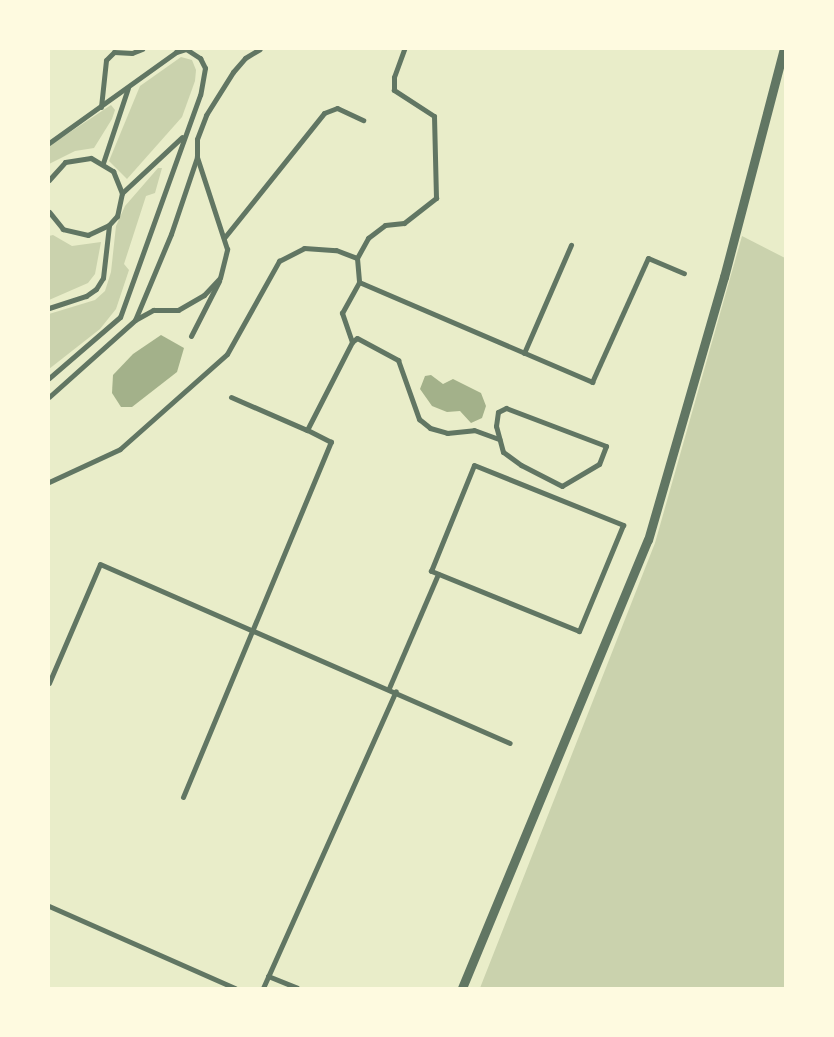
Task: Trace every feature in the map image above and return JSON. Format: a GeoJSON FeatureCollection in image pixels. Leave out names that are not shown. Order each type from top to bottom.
{"type":"FeatureCollection","features":[{"type":"Feature","properties":{"kind":"street"},"geometry":{"type":"LineString","coordinates":[[101,107],[106,60],[114,52],[132,53],[142,49]]}},
{"type":"Feature","properties":{"kind":"street"},"geometry":{"type":"LineString","coordinates":[[49,143],[176,52],[186,49],[200,58]]}},
{"type":"Feature","properties":{"kind":"street"},"geometry":{"type":"LineString","coordinates":[[49,378],[120,317],[204,79],[200,58],[193,49]]}},
{"type":"Feature","properties":{"kind":"street"},"geometry":{"type":"LineString","coordinates":[[191,336],[220,278],[226,249],[197,157],[197,139],[206,116],[239,65],[260,49]]}},
{"type":"Feature","properties":{"kind":"street"},"geometry":{"type":"LineString","coordinates":[[352,342],[342,313],[359,282],[357,258],[368,238],[384,225],[404,223],[436,198],[434,116],[394,90],[394,77],[404,49]]}},
{"type":"Feature","properties":{"kind":"street"},"geometry":{"type":"LineString","coordinates":[[462,988],[648,540],[724,277],[784,49]]}},
{"type":"Feature","properties":{"kind":"street"},"geometry":{"type":"LineString","coordinates":[[103,163],[128,88]]}},
{"type":"Feature","properties":{"kind":"street"},"geometry":{"type":"LineString","coordinates":[[224,238],[324,113],[338,108],[363,120]]}},
{"type":"Feature","properties":{"kind":"street"},"geometry":{"type":"LineString","coordinates":[[122,193],[184,135]]}},
{"type":"Feature","properties":{"kind":"street"},"geometry":{"type":"LineString","coordinates":[[135,320],[171,234],[197,157]]}},
{"type":"Feature","properties":{"kind":"street"},"geometry":{"type":"LineString","coordinates":[[49,180],[65,162],[78,158],[103,163],[113,171],[122,193],[119,210],[109,225],[102,278],[96,289],[86,296],[49,308]]}},
{"type":"Feature","properties":{"kind":"street"},"geometry":{"type":"LineString","coordinates":[[49,212],[51,221],[75,234],[88,235],[109,225]]}},
{"type":"Feature","properties":{"kind":"street"},"geometry":{"type":"LineString","coordinates":[[524,353],[571,245]]}},
{"type":"Feature","properties":{"kind":"street"},"geometry":{"type":"LineString","coordinates":[[49,482],[120,449],[227,354],[279,261],[304,248],[336,250],[357,258]]}},
{"type":"Feature","properties":{"kind":"street"},"geometry":{"type":"LineString","coordinates":[[359,282],[592,382],[648,258],[684,273]]}},
{"type":"Feature","properties":{"kind":"street"},"geometry":{"type":"LineString","coordinates":[[49,397],[135,320],[153,310],[178,310],[204,295],[220,278]]}},
{"type":"Feature","properties":{"kind":"street"},"geometry":{"type":"LineString","coordinates":[[307,430],[352,342],[357,338],[398,360],[419,419],[430,428],[447,433],[474,430],[500,439]]}},
{"type":"Feature","properties":{"kind":"street"},"geometry":{"type":"LineString","coordinates":[[183,797],[254,631],[331,442],[232,398]]}},
{"type":"Feature","properties":{"kind":"street"},"geometry":{"type":"LineString","coordinates":[[506,408],[606,446],[599,464],[562,486],[503,452],[500,439],[496,426],[498,412],[506,408]]}},
{"type":"Feature","properties":{"kind":"street"},"geometry":{"type":"LineString","coordinates":[[474,465],[623,525],[579,631],[438,574],[431,571],[474,465]]}},
{"type":"Feature","properties":{"kind":"street"},"geometry":{"type":"LineString","coordinates":[[49,683],[100,564],[396,690],[510,743]]}},
{"type":"Feature","properties":{"kind":"street"},"geometry":{"type":"LineString","coordinates":[[389,688],[438,574]]}},
{"type":"Feature","properties":{"kind":"street"},"geometry":{"type":"LineString","coordinates":[[263,988],[396,690]]}},
{"type":"Feature","properties":{"kind":"street"},"geometry":{"type":"LineString","coordinates":[[49,906],[235,988]]}},
{"type":"Feature","properties":{"kind":"street"},"geometry":{"type":"LineString","coordinates":[[268,976],[297,988]]}},
{"type":"Feature","properties":{"kind":"shaded area"},"geometry":{"type":"Polygon","coordinates":[[[181,57],[192,60],[196,70],[195,81],[182,117],[127,179],[109,161],[140,86],[181,57]]]}},
{"type":"Feature","properties":{"kind":"shaded area"},"geometry":{"type":"Polygon","coordinates":[[[111,105],[115,110],[112,119],[94,148],[75,151],[49,164],[49,146],[111,105]]]}},
{"type":"Feature","properties":{"kind":"shaded area"},"geometry":{"type":"Polygon","coordinates":[[[158,168],[162,168],[155,193],[146,196],[124,264],[129,270],[116,309],[100,329],[49,369],[49,314],[95,300],[105,291],[111,272],[116,226],[125,206],[158,168]]]}},
{"type":"Feature","properties":{"kind":"shaded area"},"geometry":{"type":"Polygon","coordinates":[[[53,235],[72,246],[101,242],[95,274],[88,283],[49,300],[49,236],[53,235]]]}},
{"type":"Feature","properties":{"kind":"shaded area"},"geometry":{"type":"Polygon","coordinates":[[[742,236],[785,258],[785,988],[480,988],[655,543],[742,236]]]}},
{"type":"Feature","properties":{"kind":"shaded area"},"geometry":{"type":"Polygon","coordinates":[[[161,335],[184,348],[177,372],[132,407],[121,407],[112,393],[113,375],[133,354],[161,335]]]}},
{"type":"Feature","properties":{"kind":"shaded area"},"geometry":{"type":"Polygon","coordinates":[[[431,375],[443,384],[453,379],[481,393],[486,406],[482,418],[471,423],[460,411],[447,412],[432,406],[420,389],[425,376],[431,375]]]}}]}
